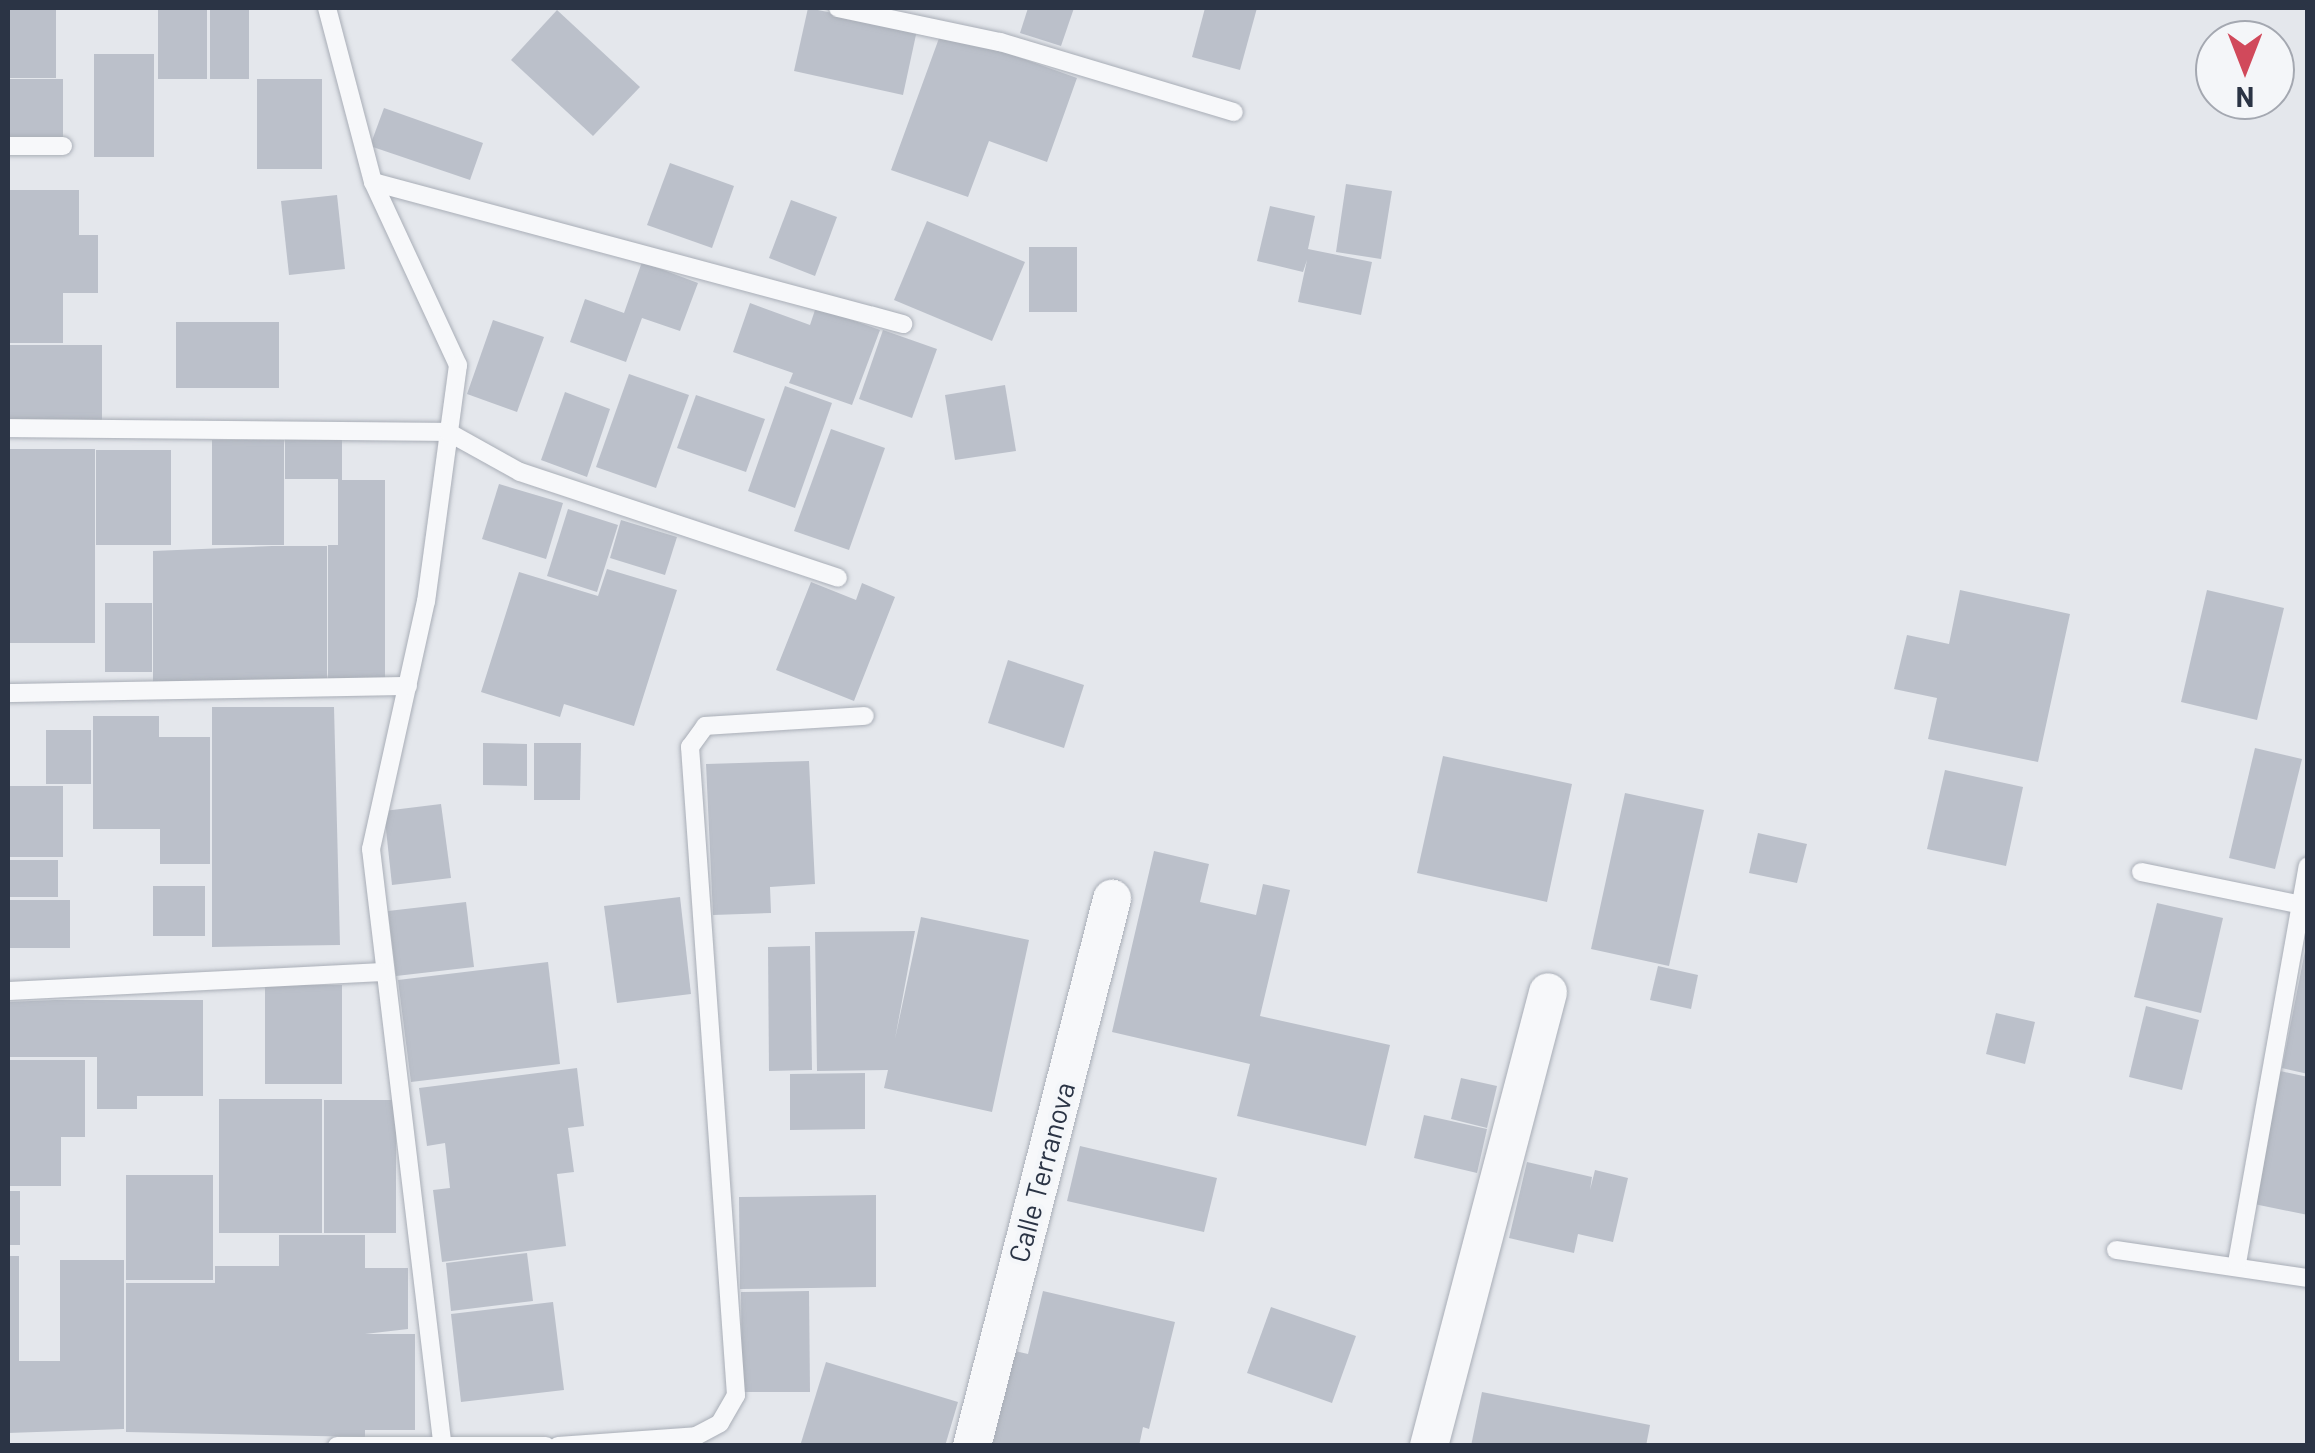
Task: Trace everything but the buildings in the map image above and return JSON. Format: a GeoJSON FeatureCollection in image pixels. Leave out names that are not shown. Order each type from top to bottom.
{"type":"FeatureCollection","features":[{"type":"Feature","properties":{"kind":"street","name":"Calle Terranova"},"geometry":{"type":"LineString","coordinates":[[972,1446],[1112,899]]}},
{"type":"Feature","properties":{"kind":"street"},"geometry":{"type":"LineString","coordinates":[[1429,1446],[1548,992]]}},
{"type":"Feature","properties":{"kind":"lane"},"geometry":{"type":"LineString","coordinates":[[327,8],[373,182],[458,365],[408,686],[372,849],[442,1441]]}},
{"type":"Feature","properties":{"kind":"lane"},"geometry":{"type":"LineString","coordinates":[[838,8],[1000,42],[1234,112]]}},
{"type":"Feature","properties":{"kind":"lane"},"geometry":{"type":"LineString","coordinates":[[8,146],[64,146]]}},
{"type":"Feature","properties":{"kind":"lane"},"geometry":{"type":"LineString","coordinates":[[373,182],[903,324]]}},
{"type":"Feature","properties":{"kind":"lane"},"geometry":{"type":"LineString","coordinates":[[8,428],[448,432],[520,472],[838,578]]}},
{"type":"Feature","properties":{"kind":"lane"},"geometry":{"type":"LineString","coordinates":[[8,693],[408,686]]}},
{"type":"Feature","properties":{"kind":"lane"},"geometry":{"type":"LineString","coordinates":[[558,1446],[696,1436],[720,1422],[736,1395],[690,746],[705,726],[865,716]]}},
{"type":"Feature","properties":{"kind":"lane"},"geometry":{"type":"LineString","coordinates":[[2237,1263],[2308,866]]}},
{"type":"Feature","properties":{"kind":"lane"},"geometry":{"type":"LineString","coordinates":[[2141,872],[2303,905]]}},
{"type":"Feature","properties":{"kind":"lane"},"geometry":{"type":"LineString","coordinates":[[8,991],[384,972]]}},
{"type":"Feature","properties":{"kind":"lane"},"geometry":{"type":"LineString","coordinates":[[2116,1250],[2237,1263],[2308,1278]]}},
{"type":"Feature","properties":{"kind":"lane"},"geometry":{"type":"LineString","coordinates":[[337,1446],[442,1441],[546,1446]]}}]}
